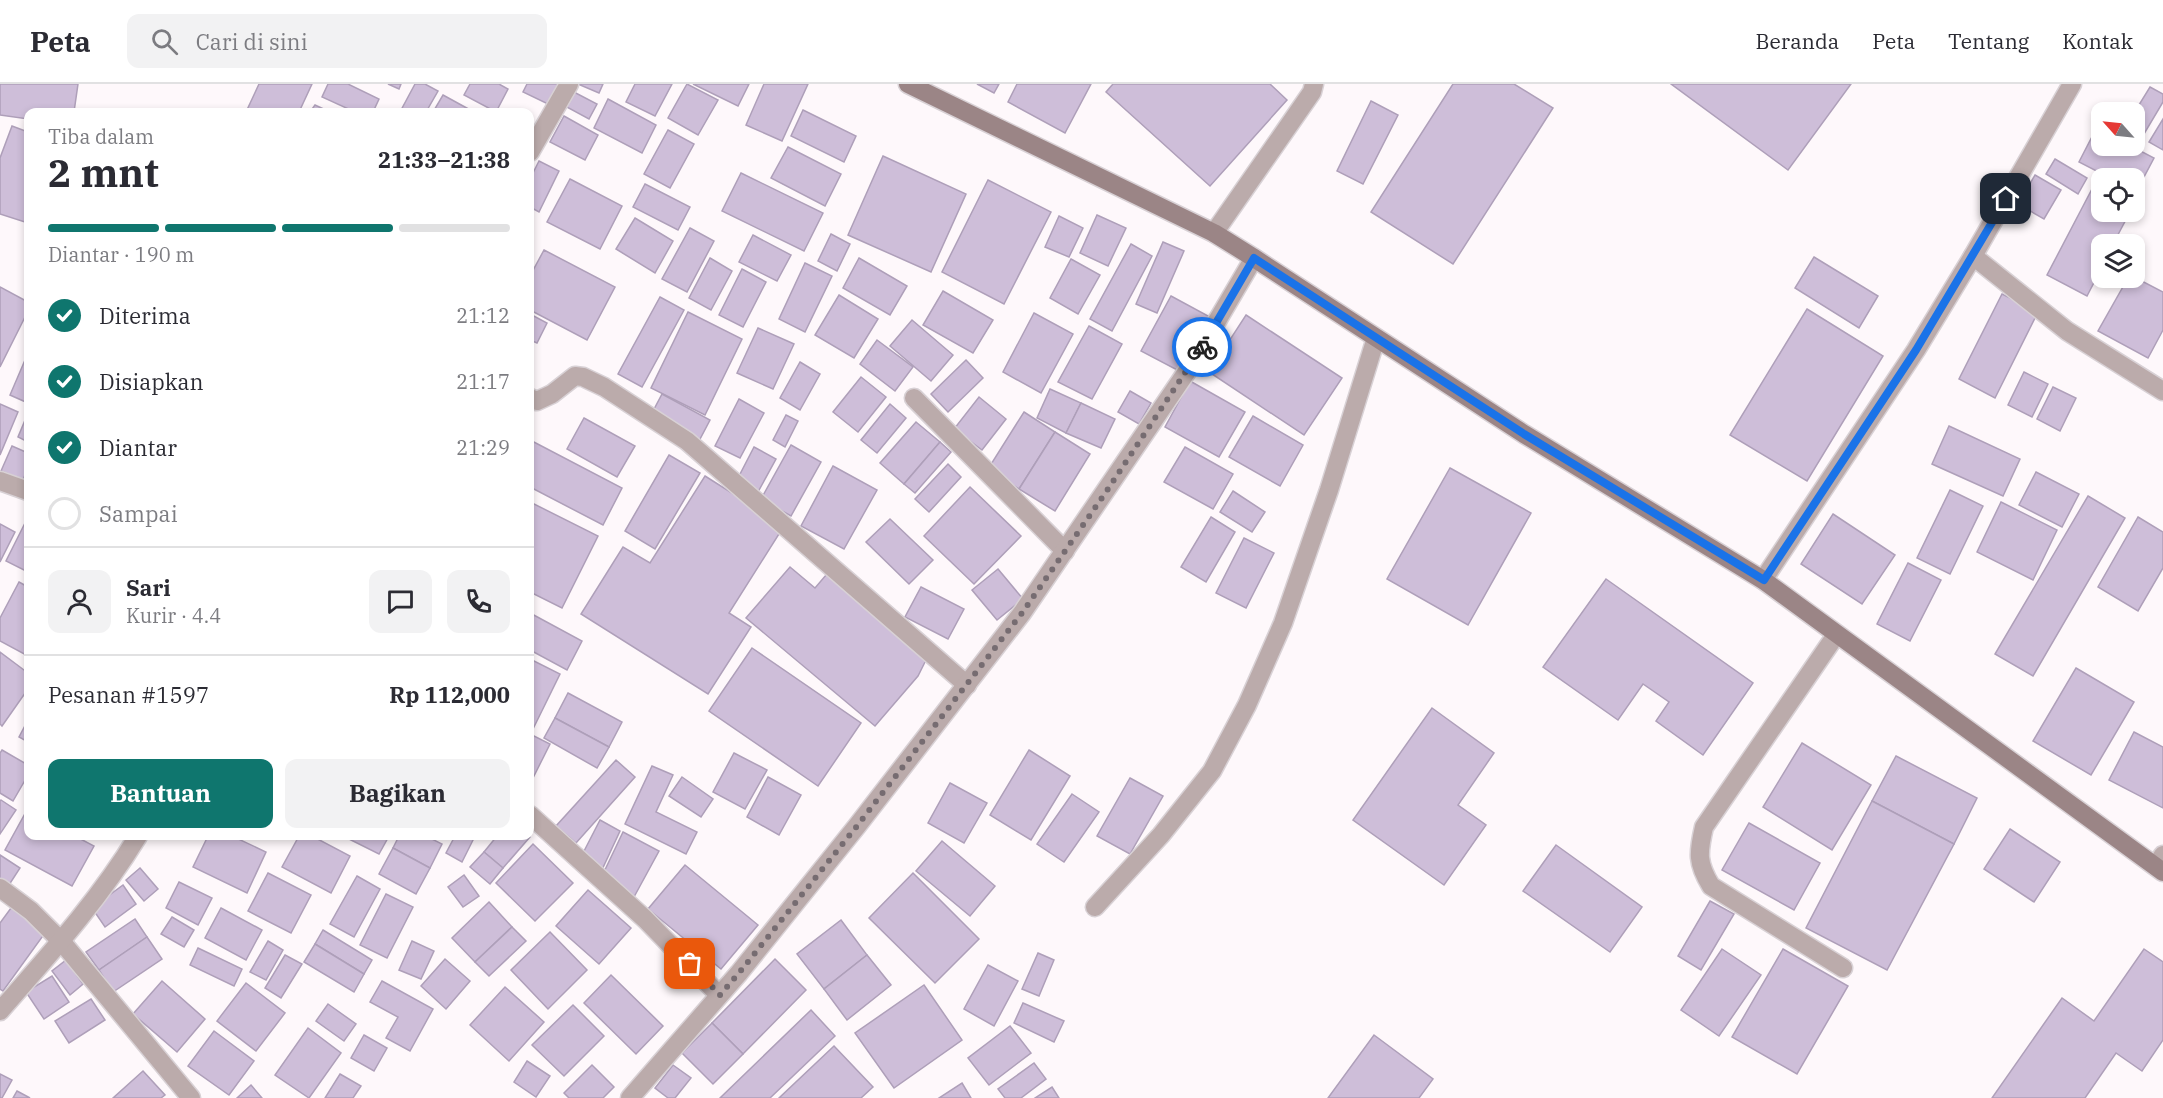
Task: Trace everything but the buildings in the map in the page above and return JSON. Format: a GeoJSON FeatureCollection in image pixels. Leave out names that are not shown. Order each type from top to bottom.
{"type":"FeatureCollection","features":[{"type":"Feature","properties":{"kind":"street"},"geometry":{"type":"LineString","coordinates":[[534,145],[569,84]]}},
{"type":"Feature","properties":{"kind":"street"},"geometry":{"type":"LineString","coordinates":[[908,84],[1214,233],[1534,440],[1764,580],[1836,634],[2161,864]]}},
{"type":"Feature","properties":{"kind":"street"},"geometry":{"type":"LineString","coordinates":[[1214,233],[1312,92],[1314,84]]}},
{"type":"Feature","properties":{"kind":"street"},"geometry":{"type":"LineString","coordinates":[[1764,580],[1916,350],[2072,84]]}},
{"type":"Feature","properties":{"kind":"street"},"geometry":{"type":"LineString","coordinates":[[1973,256],[2067,331],[2163,391]]}},
{"type":"Feature","properties":{"kind":"street"},"geometry":{"type":"LineString","coordinates":[[630,1098],[720,995],[857,826],[1022,613],[1190,367],[1254,258]]}},
{"type":"Feature","properties":{"kind":"street"},"geometry":{"type":"LineString","coordinates":[[1095,907],[1161,835],[1212,771],[1247,705],[1283,623],[1329,490],[1376,338]]}},
{"type":"Feature","properties":{"kind":"street"},"geometry":{"type":"LineString","coordinates":[[534,400],[537,401],[552,394],[575,376],[583,377],[604,387],[678,435],[967,685]]}},
{"type":"Feature","properties":{"kind":"street"},"geometry":{"type":"LineString","coordinates":[[914,398],[1065,551]]}},
{"type":"Feature","properties":{"kind":"street"},"geometry":{"type":"LineString","coordinates":[[0,481],[24,490]]}},
{"type":"Feature","properties":{"kind":"street"},"geometry":{"type":"LineString","coordinates":[[1836,634],[1704,827],[1698,859],[1711,886],[1843,968]]}},
{"type":"Feature","properties":{"kind":"street"},"geometry":{"type":"LineString","coordinates":[[534,819],[645,919],[720,995]]}},
{"type":"Feature","properties":{"kind":"street"},"geometry":{"type":"LineString","coordinates":[[0,1011],[61,941],[120,864],[135,840]]}},
{"type":"Feature","properties":{"kind":"street"},"geometry":{"type":"LineString","coordinates":[[0,888],[31,911],[61,941],[190,1098]]}},
{"type":"Feature","properties":{"kind":"way so far"},"geometry":{"type":"LineString","coordinates":[[690,964],[720,995],[739,973],[857,826],[1022,613],[1202,347]]}},
{"type":"Feature","properties":{"kind":"route"},"geometry":{"type":"LineString","coordinates":[[1202,347],[1254,258],[1524,434],[1764,580],[1916,350],[2006,199]]}}]}
